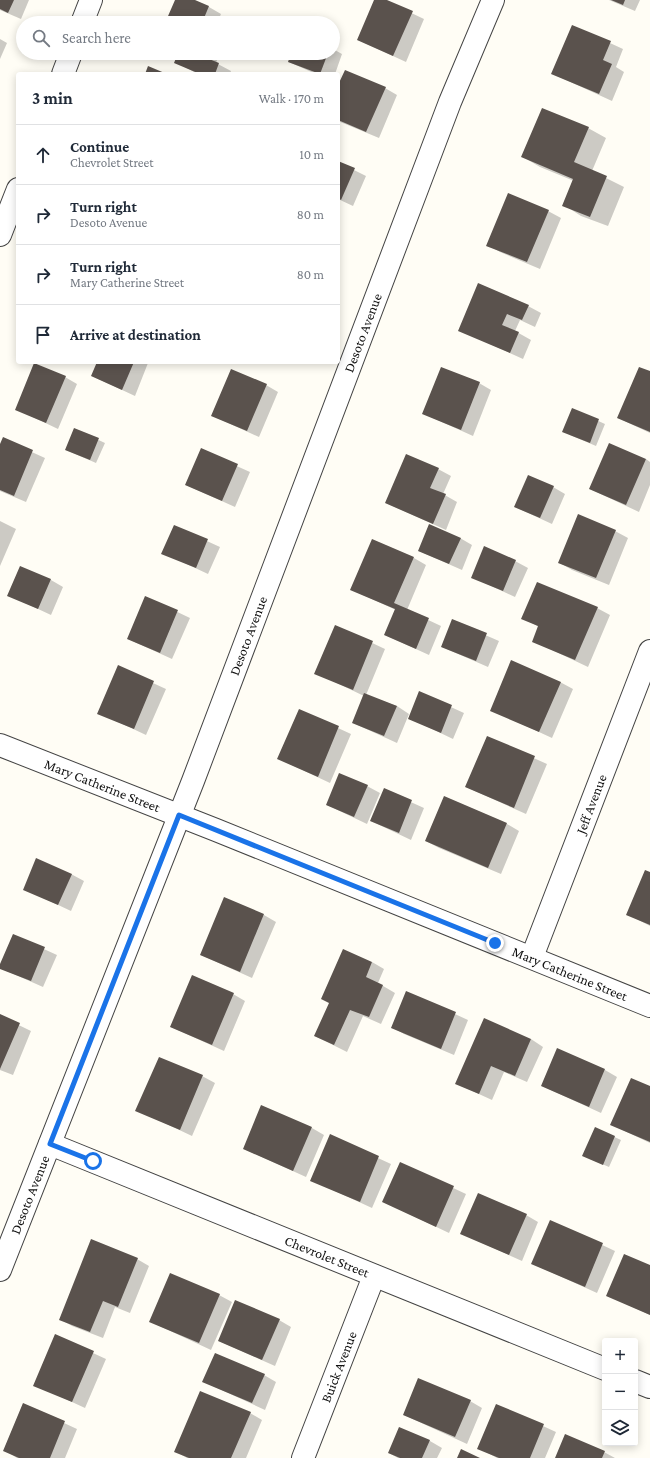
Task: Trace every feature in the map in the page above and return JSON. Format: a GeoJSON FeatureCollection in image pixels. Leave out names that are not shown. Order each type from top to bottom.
{"type":"FeatureCollection","features":[{"type":"Feature","properties":{"kind":"street"},"geometry":{"type":"LineString","coordinates":[[85,16],[91,0]]}},
{"type":"Feature","properties":{"kind":"street","name":"Desoto Avenue"},"geometry":{"type":"LineString","coordinates":[[0,1270],[179,815],[447,110],[493,0]]}},
{"type":"Feature","properties":{"kind":"street"},"geometry":{"type":"LineString","coordinates":[[64,72],[68,60]]}},
{"type":"Feature","properties":{"kind":"street"},"geometry":{"type":"LineString","coordinates":[[0,235],[16,194]]}},
{"type":"Feature","properties":{"kind":"street","name":"Jeff Avenue"},"geometry":{"type":"LineString","coordinates":[[532,957],[650,651]]}},
{"type":"Feature","properties":{"kind":"street","name":"Mary Catherine Street"},"geometry":{"type":"LineString","coordinates":[[0,745],[179,815],[650,1006]]}},
{"type":"Feature","properties":{"kind":"street","name":"Chevrolet Street"},"geometry":{"type":"LineString","coordinates":[[50,1144],[602,1368]]}},
{"type":"Feature","properties":{"kind":"street","name":"Buick Avenue"},"geometry":{"type":"LineString","coordinates":[[303,1458],[374,1276]]}},
{"type":"Feature","properties":{"kind":"street"},"geometry":{"type":"LineString","coordinates":[[638,1382],[650,1387]]}},
{"type":"Feature","properties":{"kind":"building"},"geometry":{"type":"Polygon","coordinates":[[[0,0],[14,0],[8,13],[0,9],[0,0]]]}},
{"type":"Feature","properties":{"kind":"building"},"geometry":{"type":"Polygon","coordinates":[[[175,0],[195,0],[209,6],[205,16],[168,16],[175,0]]]}},
{"type":"Feature","properties":{"kind":"building"},"geometry":{"type":"Polygon","coordinates":[[[374,0],[387,0],[413,11],[393,56],[357,40],[374,0]]]}},
{"type":"Feature","properties":{"kind":"building"},"geometry":{"type":"Polygon","coordinates":[[[611,0],[625,0],[623,5],[611,0]]]}},
{"type":"Feature","properties":{"kind":"building"},"geometry":{"type":"Polygon","coordinates":[[[572,25],[611,41],[603,60],[612,64],[599,94],[551,74],[572,25]]]}},
{"type":"Feature","properties":{"kind":"building"},"geometry":{"type":"Polygon","coordinates":[[[175,60],[212,60],[219,63],[216,72],[195,72],[174,63],[175,60]]]}},
{"type":"Feature","properties":{"kind":"building"},"geometry":{"type":"Polygon","coordinates":[[[289,60],[325,60],[321,72],[315,72],[288,62],[289,60]]]}},
{"type":"Feature","properties":{"kind":"building"},"geometry":{"type":"Polygon","coordinates":[[[148,66],[162,72],[146,72],[148,66]]]}},
{"type":"Feature","properties":{"kind":"building"},"geometry":{"type":"Polygon","coordinates":[[[345,70],[386,87],[366,132],[340,121],[340,81],[345,70]]]}},
{"type":"Feature","properties":{"kind":"building"},"geometry":{"type":"Polygon","coordinates":[[[542,108],[589,127],[574,162],[607,176],[590,217],[562,206],[573,179],[521,157],[542,108]]]}},
{"type":"Feature","properties":{"kind":"building"},"geometry":{"type":"Polygon","coordinates":[[[340,162],[355,168],[341,200],[340,199],[340,162]]]}},
{"type":"Feature","properties":{"kind":"building"},"geometry":{"type":"Polygon","coordinates":[[[508,193],[549,210],[527,262],[486,246],[508,193]]]}},
{"type":"Feature","properties":{"kind":"building"},"geometry":{"type":"Polygon","coordinates":[[[478,283],[529,305],[522,320],[507,314],[502,325],[519,332],[510,353],[458,331],[478,283]]]}},
{"type":"Feature","properties":{"kind":"building"},"geometry":{"type":"Polygon","coordinates":[[[34,364],[66,376],[46,423],[15,410],[34,364]]]}},
{"type":"Feature","properties":{"kind":"building"},"geometry":{"type":"Polygon","coordinates":[[[96,364],[133,364],[122,390],[91,376],[96,364]]]}},
{"type":"Feature","properties":{"kind":"building"},"geometry":{"type":"Polygon","coordinates":[[[441,367],[480,382],[461,430],[422,414],[441,367]]]}},
{"type":"Feature","properties":{"kind":"building"},"geometry":{"type":"Polygon","coordinates":[[[639,367],[650,371],[650,432],[617,418],[639,367]]]}},
{"type":"Feature","properties":{"kind":"building"},"geometry":{"type":"Polygon","coordinates":[[[231,369],[267,384],[247,431],[211,416],[231,369]]]}},
{"type":"Feature","properties":{"kind":"building"},"geometry":{"type":"Polygon","coordinates":[[[572,408],[599,419],[590,443],[562,432],[572,408]]]}},
{"type":"Feature","properties":{"kind":"building"},"geometry":{"type":"Polygon","coordinates":[[[74,428],[99,438],[90,460],[65,450],[74,428]]]}},
{"type":"Feature","properties":{"kind":"building"},"geometry":{"type":"Polygon","coordinates":[[[3,437],[33,450],[14,496],[0,490],[0,444],[3,437]]]}},
{"type":"Feature","properties":{"kind":"building"},"geometry":{"type":"Polygon","coordinates":[[[609,443],[646,459],[626,505],[589,489],[609,443]]]}},
{"type":"Feature","properties":{"kind":"building"},"geometry":{"type":"Polygon","coordinates":[[[201,448],[238,464],[222,501],[185,485],[201,448]]]}},
{"type":"Feature","properties":{"kind":"building"},"geometry":{"type":"Polygon","coordinates":[[[406,454],[439,468],[430,488],[446,494],[433,524],[385,503],[406,454]]]}},
{"type":"Feature","properties":{"kind":"building"},"geometry":{"type":"Polygon","coordinates":[[[528,475],[554,486],[540,518],[514,507],[528,475]]]}},
{"type":"Feature","properties":{"kind":"building"},"geometry":{"type":"Polygon","coordinates":[[[578,514],[616,530],[596,578],[558,563],[578,514]]]}},
{"type":"Feature","properties":{"kind":"building"},"geometry":{"type":"Polygon","coordinates":[[[429,524],[461,538],[449,564],[418,551],[429,524]]]}},
{"type":"Feature","properties":{"kind":"building"},"geometry":{"type":"Polygon","coordinates":[[[174,525],[208,539],[196,568],[161,554],[174,525]]]}},
{"type":"Feature","properties":{"kind":"building"},"geometry":{"type":"Polygon","coordinates":[[[372,539],[414,557],[394,603],[429,618],[416,649],[384,635],[395,609],[350,590],[372,539]]]}},
{"type":"Feature","properties":{"kind":"building"},"geometry":{"type":"Polygon","coordinates":[[[484,546],[516,560],[503,591],[471,578],[484,546]]]}},
{"type":"Feature","properties":{"kind":"building"},"geometry":{"type":"Polygon","coordinates":[[[20,566],[51,579],[38,609],[7,596],[20,566]]]}},
{"type":"Feature","properties":{"kind":"building"},"geometry":{"type":"Polygon","coordinates":[[[537,582],[598,607],[575,660],[532,642],[538,626],[521,619],[537,582]]]}},
{"type":"Feature","properties":{"kind":"building"},"geometry":{"type":"Polygon","coordinates":[[[145,596],[178,610],[160,653],[127,639],[145,596]]]}},
{"type":"Feature","properties":{"kind":"building"},"geometry":{"type":"Polygon","coordinates":[[[452,619],[487,633],[476,661],[441,647],[452,619]]]}},
{"type":"Feature","properties":{"kind":"building"},"geometry":{"type":"Polygon","coordinates":[[[335,625],[373,641],[353,690],[314,674],[335,625]]]}},
{"type":"Feature","properties":{"kind":"building"},"geometry":{"type":"Polygon","coordinates":[[[511,660],[561,682],[539,732],[490,711],[511,660]]]}},
{"type":"Feature","properties":{"kind":"building"},"geometry":{"type":"Polygon","coordinates":[[[118,665],[154,681],[134,729],[97,714],[118,665]]]}},
{"type":"Feature","properties":{"kind":"building"},"geometry":{"type":"Polygon","coordinates":[[[419,691],[452,705],[441,733],[408,719],[419,691]]]}},
{"type":"Feature","properties":{"kind":"building"},"geometry":{"type":"Polygon","coordinates":[[[364,693],[397,706],[384,736],[352,723],[364,693]]]}},
{"type":"Feature","properties":{"kind":"building"},"geometry":{"type":"Polygon","coordinates":[[[299,709],[339,726],[318,777],[277,759],[299,709]]]}},
{"type":"Feature","properties":{"kind":"building"},"geometry":{"type":"Polygon","coordinates":[[[487,736],[535,756],[514,808],[465,787],[487,736]]]}},
{"type":"Feature","properties":{"kind":"building"},"geometry":{"type":"Polygon","coordinates":[[[339,773],[368,785],[354,817],[326,805],[339,773]]]}},
{"type":"Feature","properties":{"kind":"building"},"geometry":{"type":"Polygon","coordinates":[[[384,788],[412,800],[399,833],[370,821],[384,788]]]}},
{"type":"Feature","properties":{"kind":"building"},"geometry":{"type":"Polygon","coordinates":[[[444,796],[507,823],[488,868],[425,841],[444,796]]]}},
{"type":"Feature","properties":{"kind":"building"},"geometry":{"type":"Polygon","coordinates":[[[36,858],[72,874],[58,905],[23,890],[36,858]]]}},
{"type":"Feature","properties":{"kind":"building"},"geometry":{"type":"Polygon","coordinates":[[[645,870],[650,872],[650,925],[626,915],[645,870]]]}},
{"type":"Feature","properties":{"kind":"building"},"geometry":{"type":"Polygon","coordinates":[[[224,897],[264,914],[240,972],[200,955],[224,897]]]}},
{"type":"Feature","properties":{"kind":"building"},"geometry":{"type":"Polygon","coordinates":[[[13,934],[45,947],[31,981],[0,969],[0,964],[13,934]]]}},
{"type":"Feature","properties":{"kind":"building"},"geometry":{"type":"Polygon","coordinates":[[[343,949],[372,962],[366,977],[383,985],[369,1017],[350,1010],[334,1045],[314,1036],[329,1003],[321,999],[343,949]]]}},
{"type":"Feature","properties":{"kind":"building"},"geometry":{"type":"Polygon","coordinates":[[[192,975],[234,993],[212,1045],[170,1027],[192,975]]]}},
{"type":"Feature","properties":{"kind":"building"},"geometry":{"type":"Polygon","coordinates":[[[406,991],[456,1012],[441,1049],[391,1028],[406,991]]]}},
{"type":"Feature","properties":{"kind":"building"},"geometry":{"type":"Polygon","coordinates":[[[0,1014],[20,1023],[0,1069],[0,1014]]]}},
{"type":"Feature","properties":{"kind":"building"},"geometry":{"type":"Polygon","coordinates":[[[484,1018],[531,1039],[515,1076],[491,1066],[479,1094],[455,1084],[484,1018]]]}},
{"type":"Feature","properties":{"kind":"building"},"geometry":{"type":"Polygon","coordinates":[[[557,1048],[605,1069],[589,1107],[541,1086],[557,1048]]]}},
{"type":"Feature","properties":{"kind":"building"},"geometry":{"type":"Polygon","coordinates":[[[159,1057],[203,1075],[180,1130],[135,1111],[159,1057]]]}},
{"type":"Feature","properties":{"kind":"building"},"geometry":{"type":"Polygon","coordinates":[[[631,1078],[650,1086],[650,1142],[610,1125],[631,1078]]]}},
{"type":"Feature","properties":{"kind":"building"},"geometry":{"type":"Polygon","coordinates":[[[261,1105],[312,1127],[293,1171],[243,1149],[261,1105]]]}},
{"type":"Feature","properties":{"kind":"building"},"geometry":{"type":"Polygon","coordinates":[[[595,1127],[615,1136],[603,1165],[582,1156],[595,1127]]]}},
{"type":"Feature","properties":{"kind":"building"},"geometry":{"type":"Polygon","coordinates":[[[330,1134],[379,1156],[360,1202],[310,1181],[330,1134]]]}},
{"type":"Feature","properties":{"kind":"building"},"geometry":{"type":"Polygon","coordinates":[[[400,1162],[454,1186],[436,1227],[382,1202],[400,1162]]]}},
{"type":"Feature","properties":{"kind":"building"},"geometry":{"type":"Polygon","coordinates":[[[478,1193],[527,1214],[509,1255],[460,1234],[478,1193]]]}},
{"type":"Feature","properties":{"kind":"building"},"geometry":{"type":"Polygon","coordinates":[[[550,1220],[603,1243],[585,1287],[531,1264],[550,1220]]]}},
{"type":"Feature","properties":{"kind":"building"},"geometry":{"type":"Polygon","coordinates":[[[91,1239],[138,1258],[118,1307],[103,1301],[90,1332],[59,1320],[91,1239]]]}},
{"type":"Feature","properties":{"kind":"building"},"geometry":{"type":"Polygon","coordinates":[[[624,1254],[650,1265],[650,1315],[606,1296],[624,1254]]]}},
{"type":"Feature","properties":{"kind":"building"},"geometry":{"type":"Polygon","coordinates":[[[170,1273],[220,1294],[199,1343],[149,1322],[170,1273]]]}},
{"type":"Feature","properties":{"kind":"building"},"geometry":{"type":"Polygon","coordinates":[[[235,1300],[280,1319],[262,1360],[218,1341],[235,1300]]]}},
{"type":"Feature","properties":{"kind":"building"},"geometry":{"type":"Polygon","coordinates":[[[55,1334],[94,1351],[72,1402],[33,1386],[55,1334]]]}},
{"type":"Feature","properties":{"kind":"building"},"geometry":{"type":"Polygon","coordinates":[[[215,1353],[265,1374],[252,1403],[202,1382],[215,1353]]]}},
{"type":"Feature","properties":{"kind":"building"},"geometry":{"type":"Polygon","coordinates":[[[418,1378],[471,1400],[455,1437],[403,1415],[418,1378]]]}},
{"type":"Feature","properties":{"kind":"building"},"geometry":{"type":"Polygon","coordinates":[[[200,1391],[251,1412],[231,1458],[189,1458],[174,1452],[200,1391]]]}},
{"type":"Feature","properties":{"kind":"building"},"geometry":{"type":"Polygon","coordinates":[[[23,1403],[65,1421],[50,1458],[19,1458],[3,1451],[23,1403]]]}},
{"type":"Feature","properties":{"kind":"building"},"geometry":{"type":"Polygon","coordinates":[[[496,1404],[544,1424],[530,1458],[499,1458],[477,1449],[496,1404]]]}},
{"type":"Feature","properties":{"kind":"building"},"geometry":{"type":"Polygon","coordinates":[[[399,1427],[430,1440],[422,1458],[400,1458],[388,1453],[399,1427]]]}},
{"type":"Feature","properties":{"kind":"building"},"geometry":{"type":"Polygon","coordinates":[[[565,1434],[605,1451],[602,1458],[555,1458],[565,1434]]]}},
{"type":"Feature","properties":{"kind":"building"},"geometry":{"type":"Polygon","coordinates":[[[461,1449],[480,1458],[457,1458],[461,1449]]]}},
{"type":"Feature","properties":{"kind":"route"},"geometry":{"type":"LineString","coordinates":[[93,1161],[50,1144],[179,815],[495,943]]}}]}
